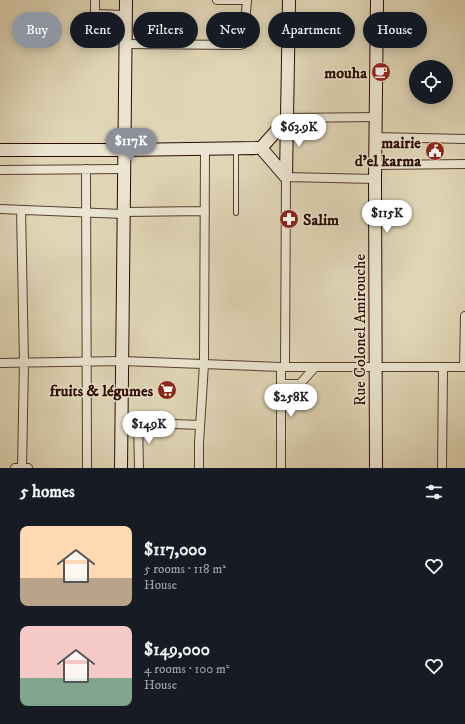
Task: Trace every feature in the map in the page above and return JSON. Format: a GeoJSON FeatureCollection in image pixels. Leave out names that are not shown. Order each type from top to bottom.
{"type":"FeatureCollection","features":[{"type":"Feature","properties":{"kind":"street"},"geometry":{"type":"LineString","coordinates":[[94,12],[95,0]]}},
{"type":"Feature","properties":{"kind":"street"},"geometry":{"type":"LineString","coordinates":[[125,15],[126,0]]}},
{"type":"Feature","properties":{"kind":"street"},"geometry":{"type":"LineString","coordinates":[[125,44],[243,44],[247,0],[217,0]]}},
{"type":"Feature","properties":{"kind":"street"},"geometry":{"type":"LineString","coordinates":[[281,468],[289,0]]}},
{"type":"Feature","properties":{"kind":"street","name":"Rue Colonel Amirouche"},"geometry":{"type":"LineString","coordinates":[[376,468],[375,137],[377,0]]}},
{"type":"Feature","properties":{"kind":"street"},"geometry":{"type":"LineString","coordinates":[[121,468],[125,48]]}},
{"type":"Feature","properties":{"kind":"street"},"geometry":{"type":"LineString","coordinates":[[0,150],[262,148],[288,118],[376,117]]}},
{"type":"Feature","properties":{"kind":"street"},"geometry":{"type":"LineString","coordinates":[[375,137],[465,139]]}},
{"type":"Feature","properties":{"kind":"street"},"geometry":{"type":"LineString","coordinates":[[262,148],[286,177],[375,179]]}},
{"type":"Feature","properties":{"kind":"street"},"geometry":{"type":"LineString","coordinates":[[199,468],[204,364],[204,149]]}},
{"type":"Feature","properties":{"kind":"street"},"geometry":{"type":"LineString","coordinates":[[375,165],[465,164]]}},
{"type":"Feature","properties":{"kind":"street"},"geometry":{"type":"LineString","coordinates":[[86,169],[88,362],[87,468]]}},
{"type":"Feature","properties":{"kind":"street"},"geometry":{"type":"LineString","coordinates":[[0,170],[124,169]]}},
{"type":"Feature","properties":{"kind":"street"},"geometry":{"type":"LineString","coordinates":[[0,209],[86,213],[205,211]]}},
{"type":"Feature","properties":{"kind":"street"},"geometry":{"type":"LineString","coordinates":[[20,210],[24,362],[22,468]]}},
{"type":"Feature","properties":{"kind":"street"},"geometry":{"type":"LineString","coordinates":[[0,363],[122,361],[283,367],[464,367],[465,316]]}},
{"type":"Feature","properties":{"kind":"street"},"geometry":{"type":"LineString","coordinates":[[282,384],[300,384],[315,367]]}},
{"type":"Feature","properties":{"kind":"street"},"geometry":{"type":"LineString","coordinates":[[442,468],[444,368]]}},
{"type":"Feature","properties":{"kind":"street"},"geometry":{"type":"LineString","coordinates":[[122,422],[200,424]]}},
{"type":"Feature","properties":{"kind":"street"},"geometry":{"type":"LineString","coordinates":[[138,423],[139,468]]}},
{"type":"Feature","properties":{"kind":"street"},"geometry":{"type":"LineString","coordinates":[[15,468],[28,468]]}},
{"type":"Feature","properties":{"kind":"lane"},"geometry":{"type":"LineString","coordinates":[[236,149],[236,213]]}},
{"type":"Feature","properties":{"kind":"place","name":"mouha"},"geometry":{"type":"Point","coordinates":[381,72]}},
{"type":"Feature","properties":{"kind":"place","name":"mairie d'el karma"},"geometry":{"type":"Point","coordinates":[435,151]}},
{"type":"Feature","properties":{"kind":"place","name":"Salim"},"geometry":{"type":"Point","coordinates":[289,219]}},
{"type":"Feature","properties":{"kind":"place","name":"fruits & légumes"},"geometry":{"type":"Point","coordinates":[167,390]}}]}
